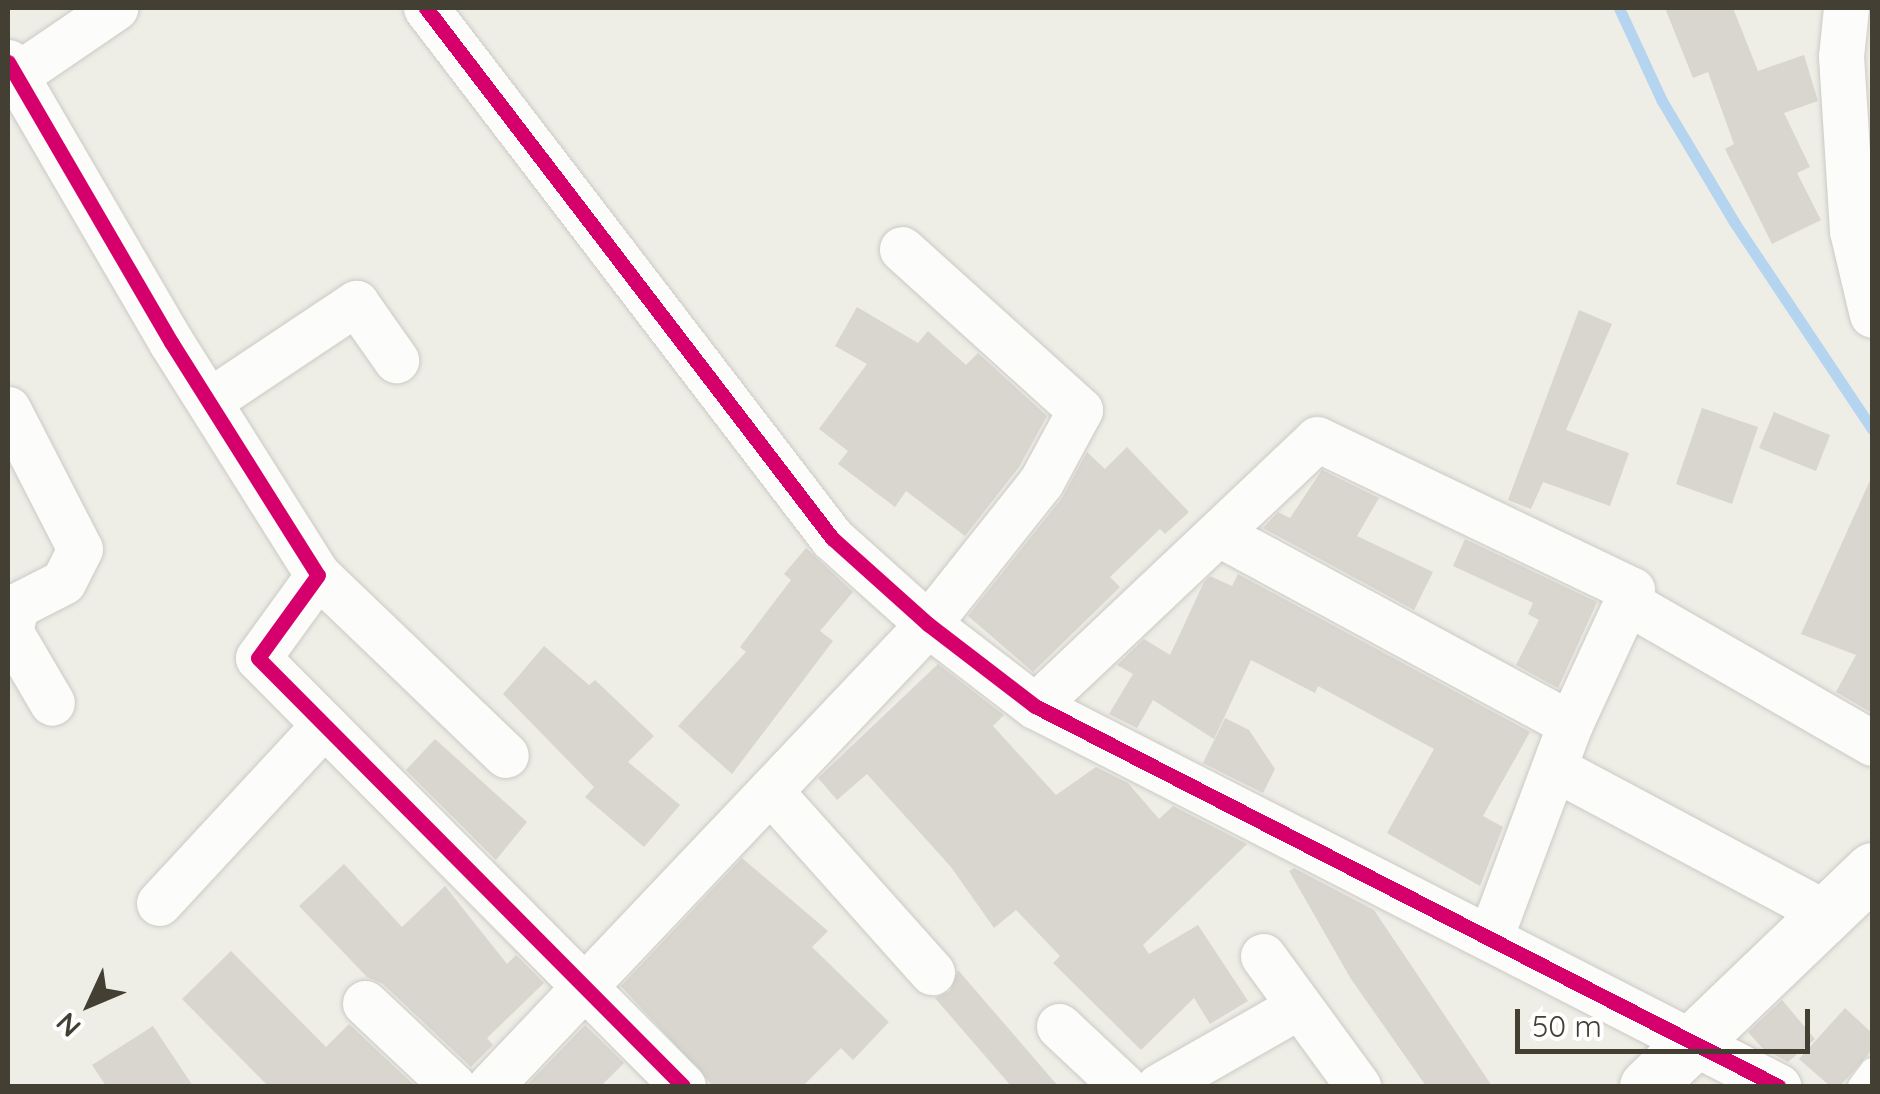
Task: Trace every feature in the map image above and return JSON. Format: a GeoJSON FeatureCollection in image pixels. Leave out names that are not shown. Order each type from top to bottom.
{"type":"FeatureCollection","features":[{"type":"Feature","properties":{"kind":"street"},"geometry":{"type":"LineString","coordinates":[[115,8],[11,72],[208,401],[318,575],[506,755]]}},
{"type":"Feature","properties":{"kind":"street"},"geometry":{"type":"LineString","coordinates":[[426,8],[832,538],[928,624],[1035,706],[1778,1086]]}},
{"type":"Feature","properties":{"kind":"street"},"geometry":{"type":"LineString","coordinates":[[1854,18],[1852,231],[1872,315]]}},
{"type":"Feature","properties":{"kind":"street"},"geometry":{"type":"LineString","coordinates":[[490,1086],[928,624],[1041,482],[1080,410],[902,248]]}},
{"type":"Feature","properties":{"kind":"street"},"geometry":{"type":"LineString","coordinates":[[208,401],[356,304],[396,360]]}},
{"type":"Feature","properties":{"kind":"street"},"geometry":{"type":"LineString","coordinates":[[8,408],[18,458],[80,549],[62,582],[16,606],[10,631],[52,703]]}},
{"type":"Feature","properties":{"kind":"street"},"geometry":{"type":"LineString","coordinates":[[1035,706],[1220,535],[1316,439],[1632,590],[1570,724],[1490,938]]}},
{"type":"Feature","properties":{"kind":"street"},"geometry":{"type":"LineString","coordinates":[[1220,535],[1570,724]]}},
{"type":"Feature","properties":{"kind":"street"},"geometry":{"type":"LineString","coordinates":[[318,575],[258,658],[683,1086]]}},
{"type":"Feature","properties":{"kind":"street"},"geometry":{"type":"LineString","coordinates":[[1627,602],[1872,742]]}},
{"type":"Feature","properties":{"kind":"street"},"geometry":{"type":"LineString","coordinates":[[158,904],[324,726]]}},
{"type":"Feature","properties":{"kind":"street"},"geometry":{"type":"LineString","coordinates":[[1554,768],[1827,914]]}},
{"type":"Feature","properties":{"kind":"street"},"geometry":{"type":"LineString","coordinates":[[770,790],[932,972]]}},
{"type":"Feature","properties":{"kind":"street"},"geometry":{"type":"LineString","coordinates":[[1647,1086],[1872,870]]}},
{"type":"Feature","properties":{"kind":"street"},"geometry":{"type":"LineString","coordinates":[[1263,956],[1358,1086]]}},
{"type":"Feature","properties":{"kind":"street"},"geometry":{"type":"LineString","coordinates":[[365,1003],[453,1086]]}},
{"type":"Feature","properties":{"kind":"street"},"geometry":{"type":"LineString","coordinates":[[1159,1086],[1207,1075],[1299,1006]]}},
{"type":"Feature","properties":{"kind":"street"},"geometry":{"type":"LineString","coordinates":[[1059,1026],[1123,1086]]}},
{"type":"Feature","properties":{"kind":"lane"},"geometry":{"type":"LineString","coordinates":[[1859,1086],[1872,1069]]}},
{"type":"Feature","properties":{"kind":"building"},"geometry":{"type":"Polygon","coordinates":[[[1665,8],[1733,8],[1758,71],[1804,55],[1818,101],[1784,113],[1810,167],[1797,173],[1821,220],[1772,244],[1725,149],[1734,144],[1708,72],[1693,78],[1665,8]]]}},
{"type":"Feature","properties":{"kind":"building"},"geometry":{"type":"Polygon","coordinates":[[[857,307],[918,343],[928,331],[966,365],[978,353],[1047,416],[1019,467],[965,536],[906,491],[895,507],[838,464],[848,451],[819,429],[867,364],[835,346],[857,307]]]}},
{"type":"Feature","properties":{"kind":"building"},"geometry":{"type":"Polygon","coordinates":[[[1579,310],[1612,324],[1566,430],[1629,453],[1610,506],[1543,482],[1531,509],[1508,500],[1579,310]]]}},
{"type":"Feature","properties":{"kind":"building"},"geometry":{"type":"Polygon","coordinates":[[[1702,408],[1758,427],[1732,504],[1676,484],[1702,408]]]}},
{"type":"Feature","properties":{"kind":"building"},"geometry":{"type":"Polygon","coordinates":[[[1774,412],[1830,435],[1816,471],[1759,448],[1774,412]]]}},
{"type":"Feature","properties":{"kind":"building"},"geometry":{"type":"Polygon","coordinates":[[[1127,447],[1189,512],[1165,534],[1160,529],[1110,577],[1120,587],[1033,672],[968,616],[1062,498],[1087,452],[1105,469],[1127,447]]]}},
{"type":"Feature","properties":{"kind":"building"},"geometry":{"type":"Polygon","coordinates":[[[1322,470],[1379,498],[1357,536],[1433,572],[1414,610],[1263,528],[1278,512],[1290,518],[1322,470]]]}},
{"type":"Feature","properties":{"kind":"building"},"geometry":{"type":"Polygon","coordinates":[[[1872,476],[1872,713],[1836,692],[1856,655],[1801,634],[1872,476]]]}},
{"type":"Feature","properties":{"kind":"building"},"geometry":{"type":"Polygon","coordinates":[[[1465,539],[1597,602],[1558,688],[1516,665],[1539,620],[1528,614],[1533,603],[1453,566],[1465,539]]]}},
{"type":"Feature","properties":{"kind":"building"},"geometry":{"type":"Polygon","coordinates":[[[806,548],[853,592],[820,631],[833,641],[732,774],[678,726],[746,652],[740,647],[791,580],[784,574],[806,548]]]}},
{"type":"Feature","properties":{"kind":"building"},"geometry":{"type":"Polygon","coordinates":[[[1238,574],[1530,732],[1483,816],[1503,827],[1480,886],[1387,833],[1434,749],[1318,686],[1315,693],[1251,660],[1214,739],[1153,700],[1137,728],[1109,714],[1133,674],[1117,665],[1144,639],[1170,655],[1204,582],[1210,576],[1232,586],[1238,574]]]}},
{"type":"Feature","properties":{"kind":"building"},"geometry":{"type":"Polygon","coordinates":[[[544,646],[589,685],[595,680],[654,736],[628,762],[680,805],[644,847],[585,797],[594,787],[503,694],[544,646]]]}},
{"type":"Feature","properties":{"kind":"building"},"geometry":{"type":"Polygon","coordinates":[[[938,664],[1004,715],[993,726],[1056,795],[1096,767],[1128,783],[1159,819],[1173,806],[1247,844],[1143,945],[1149,954],[1198,925],[1248,1001],[1210,1024],[1194,998],[1141,1050],[1053,963],[1060,956],[1016,910],[994,928],[951,867],[867,774],[837,800],[818,778],[938,664]]]}},
{"type":"Feature","properties":{"kind":"building"},"geometry":{"type":"Polygon","coordinates":[[[1225,718],[1249,730],[1275,769],[1263,793],[1203,763],[1225,718]]]}},
{"type":"Feature","properties":{"kind":"building"},"geometry":{"type":"Polygon","coordinates":[[[435,739],[527,822],[496,860],[406,770],[435,739]]]}},
{"type":"Feature","properties":{"kind":"building"},"geometry":{"type":"Polygon","coordinates":[[[742,858],[828,931],[812,947],[889,1022],[853,1060],[841,1048],[803,1086],[713,1086],[621,986],[742,858]]]}},
{"type":"Feature","properties":{"kind":"building"},"geometry":{"type":"Polygon","coordinates":[[[344,864],[402,927],[445,886],[507,964],[516,955],[544,983],[487,1038],[493,1045],[471,1067],[383,984],[367,977],[299,906],[344,864]]]}},
{"type":"Feature","properties":{"kind":"building"},"geometry":{"type":"Polygon","coordinates":[[[1294,868],[1374,910],[1492,1086],[1426,1086],[1351,979],[1289,871],[1294,868]]]}},
{"type":"Feature","properties":{"kind":"building"},"geometry":{"type":"Polygon","coordinates":[[[231,951],[326,1047],[349,1024],[415,1086],[268,1086],[182,999],[231,951]]]}},
{"type":"Feature","properties":{"kind":"building"},"geometry":{"type":"Polygon","coordinates":[[[958,970],[1058,1086],[1011,1086],[935,998],[950,991],[958,970]]]}},
{"type":"Feature","properties":{"kind":"building"},"geometry":{"type":"Polygon","coordinates":[[[1782,1000],[1815,1039],[1788,1062],[1762,1048],[1748,1032],[1782,1000]]]}},
{"type":"Feature","properties":{"kind":"building"},"geometry":{"type":"Polygon","coordinates":[[[1845,1008],[1872,1033],[1872,1050],[1840,1086],[1830,1086],[1799,1059],[1845,1008]]]}},
{"type":"Feature","properties":{"kind":"building"},"geometry":{"type":"Polygon","coordinates":[[[585,1025],[624,1063],[601,1086],[526,1086],[585,1025]]]}},
{"type":"Feature","properties":{"kind":"building"},"geometry":{"type":"Polygon","coordinates":[[[153,1026],[193,1086],[106,1086],[92,1065],[153,1026]]]}},
{"type":"Feature","properties":{"kind":"waterway"},"geometry":{"type":"LineString","coordinates":[[1619,8],[1662,101],[1734,222],[1872,429]]}},
{"type":"Feature","properties":{"kind":"cycle path"},"geometry":{"type":"LineString","coordinates":[[426,8],[832,538],[928,624],[1035,706],[1778,1086]]}},
{"type":"Feature","properties":{"kind":"cycle path"},"geometry":{"type":"LineString","coordinates":[[8,62],[171,342],[318,575],[258,658],[683,1086]]}}]}
